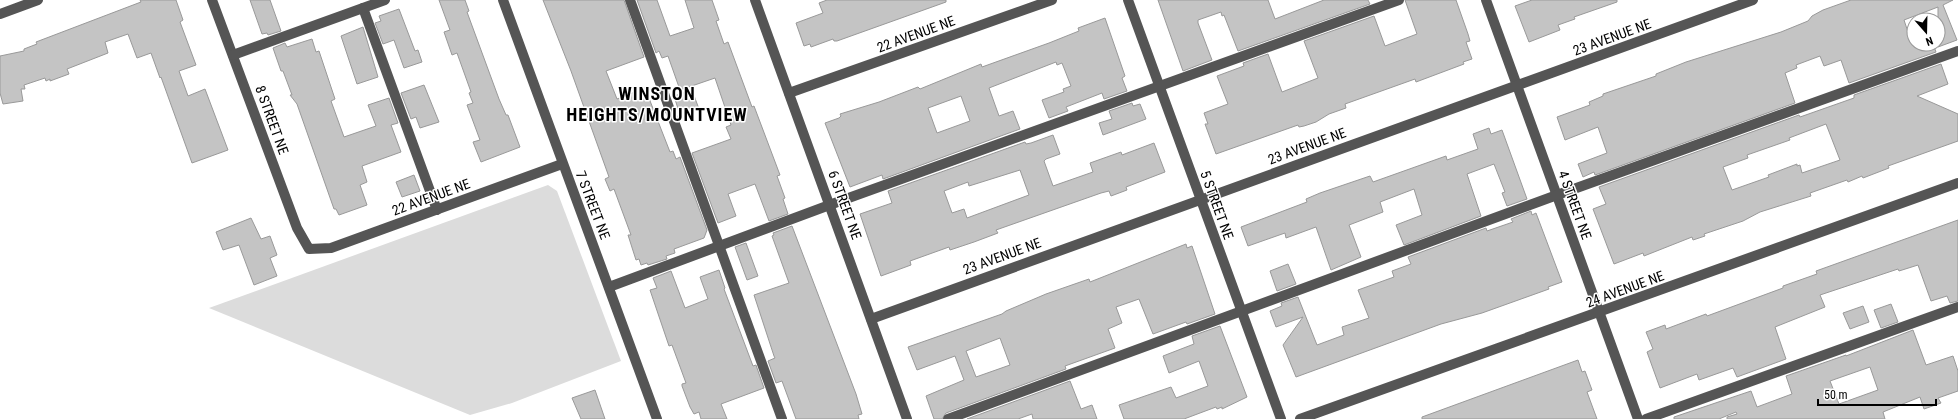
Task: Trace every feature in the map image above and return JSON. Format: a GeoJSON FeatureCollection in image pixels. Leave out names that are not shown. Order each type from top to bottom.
{"type":"FeatureCollection","features":[{"type":"Feature","properties":{"kind":"street"},"geometry":{"type":"LineString","coordinates":[[0,14],[38,0]]}},
{"type":"Feature","properties":{"kind":"street","name":"8 STREET NE"},"geometry":{"type":"LineString","coordinates":[[212,0],[297,228],[309,249]]}},
{"type":"Feature","properties":{"kind":"street"},"geometry":{"type":"LineString","coordinates":[[233,55],[385,0]]}},
{"type":"Feature","properties":{"kind":"street","name":"7 STREET NE"},"geometry":{"type":"LineString","coordinates":[[503,0],[657,419]]}},
{"type":"Feature","properties":{"kind":"street"},"geometry":{"type":"LineString","coordinates":[[630,0],[782,419]]}},
{"type":"Feature","properties":{"kind":"street","name":"6 STREET NE"},"geometry":{"type":"LineString","coordinates":[[755,0],[907,419]]}},
{"type":"Feature","properties":{"kind":"street","name":"22 AVENUE NE"},"geometry":{"type":"LineString","coordinates":[[789,93],[1052,0]]}},
{"type":"Feature","properties":{"kind":"street","name":"5 STREET NE"},"geometry":{"type":"LineString","coordinates":[[1128,0],[1281,419]]}},
{"type":"Feature","properties":{"kind":"street"},"geometry":{"type":"LineString","coordinates":[[609,288],[830,205],[1399,0]]}},
{"type":"Feature","properties":{"kind":"street","name":"4 STREET NE"},"geometry":{"type":"LineString","coordinates":[[1486,0],[1638,419]]}},
{"type":"Feature","properties":{"kind":"street","name":"23 AVENUE NE"},"geometry":{"type":"LineString","coordinates":[[871,319],[1753,0]]}},
{"type":"Feature","properties":{"kind":"street"},"geometry":{"type":"LineString","coordinates":[[363,8],[437,210]]}},
{"type":"Feature","properties":{"kind":"street"},"geometry":{"type":"LineString","coordinates":[[948,419],[1557,195],[1958,51]]}},
{"type":"Feature","properties":{"kind":"street","name":"22 AVENUE NE"},"geometry":{"type":"LineString","coordinates":[[309,249],[331,248],[562,164]]}},
{"type":"Feature","properties":{"kind":"street","name":"24 AVENUE NE"},"geometry":{"type":"LineString","coordinates":[[1300,419],[1958,183]]}},
{"type":"Feature","properties":{"kind":"street"},"geometry":{"type":"LineString","coordinates":[[1646,419],[1958,307]]}},
{"type":"Feature","properties":{"kind":"shaded area"},"geometry":{"type":"Polygon","coordinates":[[[548,185],[557,191],[621,361],[512,403],[470,415],[209,308],[548,185]]]}},
{"type":"Feature","properties":{"kind":"building"},"geometry":{"type":"Polygon","coordinates":[[[140,0],[176,0],[183,20],[180,22],[196,65],[179,71],[188,96],[205,89],[228,150],[192,163],[151,53],[137,58],[128,34],[105,42],[108,53],[67,69],[69,74],[50,81],[50,79],[46,81],[45,78],[24,85],[25,89],[21,89],[23,101],[3,104],[0,93],[0,56],[24,51],[24,49],[37,44],[36,42],[141,2],[140,0]]]}},
{"type":"Feature","properties":{"kind":"building"},"geometry":{"type":"Polygon","coordinates":[[[250,0],[270,0],[281,31],[268,35],[267,33],[262,34],[250,0]]]}},
{"type":"Feature","properties":{"kind":"building"},"geometry":{"type":"Polygon","coordinates":[[[439,0],[465,0],[469,11],[467,12],[499,99],[506,115],[508,115],[520,147],[481,162],[473,142],[480,140],[467,105],[473,103],[469,93],[471,92],[457,53],[452,55],[444,32],[450,30],[439,0]]]}},
{"type":"Feature","properties":{"kind":"building"},"geometry":{"type":"Polygon","coordinates":[[[543,0],[624,0],[644,57],[606,71],[617,99],[645,88],[670,152],[673,151],[676,159],[680,157],[707,230],[704,238],[674,249],[675,253],[666,256],[667,259],[648,265],[647,263],[641,265],[639,259],[636,260],[628,235],[631,235],[614,189],[610,191],[605,179],[609,177],[571,71],[543,0]]]}},
{"type":"Feature","properties":{"kind":"building"},"geometry":{"type":"Polygon","coordinates":[[[637,0],[657,0],[670,36],[694,28],[685,0],[712,0],[719,20],[716,21],[724,44],[728,42],[752,107],[754,106],[780,175],[777,176],[785,198],[783,199],[788,214],[769,221],[755,184],[728,194],[736,216],[718,223],[692,153],[731,139],[726,127],[731,125],[715,78],[680,90],[668,56],[662,58],[659,51],[656,53],[637,0]]]}},
{"type":"Feature","properties":{"kind":"building"},"geometry":{"type":"Polygon","coordinates":[[[827,0],[946,0],[946,2],[837,41],[834,41],[833,39],[811,47],[810,44],[804,46],[796,23],[823,13],[819,3],[827,0]]]}},
{"type":"Feature","properties":{"kind":"building"},"geometry":{"type":"Polygon","coordinates":[[[1158,0],[1268,0],[1275,19],[1324,0],[1368,0],[1370,4],[1238,51],[1224,15],[1222,16],[1221,12],[1198,20],[1212,60],[1183,71],[1158,0]]]}},
{"type":"Feature","properties":{"kind":"building"},"geometry":{"type":"Polygon","coordinates":[[[1405,0],[1456,0],[1470,41],[1466,42],[1472,59],[1463,62],[1464,64],[1416,82],[1415,79],[1345,104],[1346,108],[1329,114],[1316,122],[1299,127],[1298,125],[1216,154],[1205,124],[1208,124],[1204,113],[1228,104],[1217,76],[1244,66],[1243,63],[1268,54],[1282,92],[1318,78],[1304,41],[1374,16],[1385,46],[1417,34],[1405,0]]]}},
{"type":"Feature","properties":{"kind":"building"},"geometry":{"type":"Polygon","coordinates":[[[1532,0],[1617,0],[1617,2],[1574,17],[1575,19],[1558,25],[1560,30],[1529,42],[1515,6],[1532,0]]]}},
{"type":"Feature","properties":{"kind":"building"},"geometry":{"type":"Polygon","coordinates":[[[1851,0],[1953,0],[1943,5],[1946,12],[1938,12],[1938,7],[1925,12],[1906,12],[1906,19],[1904,20],[1906,26],[1906,52],[1936,52],[1849,83],[1841,60],[1824,66],[1820,56],[1796,65],[1797,68],[1785,73],[1795,103],[1595,175],[1594,172],[1583,177],[1578,164],[1607,153],[1598,127],[1565,140],[1557,117],[1590,105],[1589,102],[1603,96],[1603,94],[1656,76],[1656,74],[1686,62],[1781,32],[1808,21],[1812,16],[1823,10],[1851,0]]]}},
{"type":"Feature","properties":{"kind":"building"},"geometry":{"type":"Polygon","coordinates":[[[399,9],[415,51],[418,50],[422,62],[404,68],[394,40],[383,44],[375,23],[381,21],[379,16],[399,9]]]}},
{"type":"Feature","properties":{"kind":"building"},"geometry":{"type":"Polygon","coordinates":[[[1946,12],[1957,40],[1946,44],[1946,12]]]}},
{"type":"Feature","properties":{"kind":"building"},"geometry":{"type":"Polygon","coordinates":[[[1105,18],[1125,76],[1122,78],[1127,91],[1104,99],[1102,93],[1066,107],[1068,111],[1049,118],[1042,100],[1064,92],[1063,89],[1071,86],[1062,63],[1057,65],[1056,62],[989,88],[999,116],[1013,111],[1020,129],[883,179],[882,175],[850,187],[825,123],[839,118],[841,116],[840,114],[879,102],[918,87],[920,89],[981,64],[982,67],[1049,43],[1079,31],[1078,28],[1105,18]],[[961,96],[928,108],[937,133],[970,121],[961,96]]]}},
{"type":"Feature","properties":{"kind":"building"},"geometry":{"type":"Polygon","coordinates":[[[363,27],[378,77],[357,84],[341,36],[363,27]]]}},
{"type":"Feature","properties":{"kind":"building"},"geometry":{"type":"Polygon","coordinates":[[[312,39],[316,52],[319,51],[335,99],[331,101],[344,137],[376,126],[368,105],[389,98],[398,123],[391,125],[401,152],[362,166],[367,182],[360,185],[367,205],[339,215],[336,209],[334,209],[297,104],[290,95],[292,95],[283,71],[281,71],[273,48],[285,43],[287,47],[312,39]]]}},
{"type":"Feature","properties":{"kind":"building"},"geometry":{"type":"Polygon","coordinates":[[[1941,64],[1948,84],[1917,96],[1958,114],[1958,141],[1888,166],[1889,168],[1863,178],[1862,176],[1848,182],[1847,180],[1810,193],[1811,196],[1760,212],[1743,221],[1704,234],[1705,236],[1693,240],[1692,237],[1644,256],[1643,253],[1614,264],[1593,209],[1606,204],[1599,187],[1799,115],[1800,117],[1854,98],[1854,95],[1941,64]],[[1826,124],[1789,138],[1790,140],[1747,155],[1748,158],[1723,167],[1732,190],[1769,177],[1768,175],[1797,164],[1797,166],[1800,165],[1802,173],[1840,160],[1826,124]]]}},
{"type":"Feature","properties":{"kind":"building"},"geometry":{"type":"Polygon","coordinates":[[[424,85],[439,122],[420,128],[416,117],[411,119],[401,93],[424,85]]]}},
{"type":"Feature","properties":{"kind":"building"},"geometry":{"type":"Polygon","coordinates":[[[692,90],[699,109],[680,115],[674,96],[692,90]]]}},
{"type":"Feature","properties":{"kind":"building"},"geometry":{"type":"Polygon","coordinates":[[[1132,103],[1133,106],[1140,104],[1146,119],[1103,135],[1099,123],[1112,119],[1109,111],[1132,103]]]}},
{"type":"Feature","properties":{"kind":"building"},"geometry":{"type":"Polygon","coordinates":[[[1489,128],[1491,134],[1502,130],[1527,199],[1507,206],[1502,193],[1505,192],[1494,164],[1467,174],[1481,216],[1404,245],[1396,225],[1422,215],[1414,189],[1380,202],[1383,212],[1349,225],[1361,257],[1331,270],[1316,227],[1286,238],[1285,233],[1248,246],[1241,227],[1307,202],[1306,199],[1320,193],[1370,176],[1373,182],[1446,156],[1447,160],[1478,149],[1473,134],[1489,128]]]}},
{"type":"Feature","properties":{"kind":"building"},"geometry":{"type":"Polygon","coordinates":[[[1053,135],[1060,154],[1044,161],[1053,186],[1093,172],[1090,163],[1121,152],[1122,155],[1154,143],[1165,172],[1126,187],[1127,190],[1111,196],[1109,191],[1101,193],[996,230],[998,233],[974,242],[950,250],[949,247],[910,261],[911,265],[881,276],[860,214],[892,203],[888,191],[1025,142],[1026,144],[1053,135]],[[1020,170],[969,186],[968,182],[944,191],[952,213],[964,209],[967,218],[1029,195],[1020,170]]]}},
{"type":"Feature","properties":{"kind":"building"},"geometry":{"type":"Polygon","coordinates":[[[414,175],[420,191],[402,197],[396,182],[414,175]]]}},
{"type":"Feature","properties":{"kind":"building"},"geometry":{"type":"Polygon","coordinates":[[[1531,211],[1532,215],[1536,213],[1562,282],[1548,287],[1549,289],[1482,313],[1441,324],[1296,377],[1283,345],[1303,317],[1276,327],[1270,311],[1282,306],[1281,303],[1298,297],[1317,345],[1344,335],[1342,327],[1369,318],[1358,290],[1394,277],[1392,271],[1411,264],[1408,257],[1486,228],[1487,231],[1513,222],[1511,219],[1531,211]]]}},
{"type":"Feature","properties":{"kind":"building"},"geometry":{"type":"Polygon","coordinates":[[[251,218],[261,239],[270,236],[277,255],[270,258],[277,276],[254,285],[239,245],[223,250],[216,232],[251,218]]]}},
{"type":"Feature","properties":{"kind":"building"},"geometry":{"type":"Polygon","coordinates":[[[1958,220],[1958,301],[1950,303],[1947,296],[1931,301],[1918,265],[1899,271],[1898,269],[1820,295],[1825,307],[1775,327],[1786,359],[1737,377],[1733,368],[1699,380],[1697,374],[1660,388],[1647,352],[1653,349],[1646,332],[1665,325],[1666,329],[1706,314],[1707,316],[1817,274],[1816,271],[1958,220]]]}},
{"type":"Feature","properties":{"kind":"building"},"geometry":{"type":"Polygon","coordinates":[[[792,226],[856,394],[862,414],[858,415],[859,419],[796,419],[782,381],[776,383],[768,361],[775,358],[754,295],[789,283],[772,236],[774,235],[773,233],[792,226]]]}},
{"type":"Feature","properties":{"kind":"building"},"geometry":{"type":"Polygon","coordinates":[[[746,243],[758,276],[747,280],[735,247],[746,243]]]}},
{"type":"Feature","properties":{"kind":"building"},"geometry":{"type":"Polygon","coordinates":[[[1186,244],[1187,248],[1192,246],[1215,314],[1187,324],[1186,322],[1153,334],[1139,299],[1116,307],[1122,323],[1108,329],[1115,348],[1065,366],[1066,369],[946,413],[942,419],[934,419],[926,396],[964,380],[955,356],[917,370],[908,347],[1002,314],[1046,294],[1089,279],[1090,282],[1186,244]],[[1000,338],[966,351],[976,377],[1010,365],[1000,338]]]}},
{"type":"Feature","properties":{"kind":"building"},"geometry":{"type":"Polygon","coordinates":[[[1288,264],[1296,284],[1277,291],[1270,271],[1288,264]]]}},
{"type":"Feature","properties":{"kind":"building"},"geometry":{"type":"Polygon","coordinates":[[[719,270],[725,288],[724,289],[753,366],[756,365],[764,388],[721,404],[727,419],[701,419],[699,412],[694,414],[690,407],[682,386],[682,384],[686,383],[672,345],[669,346],[650,290],[657,288],[653,278],[671,271],[685,308],[708,299],[700,277],[719,270]]]}},
{"type":"Feature","properties":{"kind":"building"},"geometry":{"type":"Polygon","coordinates":[[[1891,304],[1898,322],[1881,328],[1874,310],[1891,304]]]}},
{"type":"Feature","properties":{"kind":"building"},"geometry":{"type":"Polygon","coordinates":[[[1863,306],[1869,322],[1850,329],[1843,313],[1863,306]]]}},
{"type":"Feature","properties":{"kind":"building"},"geometry":{"type":"Polygon","coordinates":[[[1220,326],[1247,397],[1222,409],[1222,407],[1217,409],[1216,407],[1184,419],[1124,419],[1119,405],[1171,387],[1176,398],[1208,386],[1199,361],[1169,373],[1163,356],[1194,344],[1192,336],[1220,326]]]}},
{"type":"Feature","properties":{"kind":"building"},"geometry":{"type":"Polygon","coordinates":[[[1913,330],[1926,365],[1953,356],[1958,371],[1958,391],[1938,398],[1941,403],[1924,409],[1920,397],[1883,412],[1885,419],[1727,419],[1727,417],[1737,414],[1736,412],[1719,419],[1674,419],[1674,417],[1751,391],[1757,407],[1792,394],[1786,376],[1846,356],[1913,330]],[[1870,367],[1830,381],[1839,404],[1878,390],[1870,367]]]}},
{"type":"Feature","properties":{"kind":"building"},"geometry":{"type":"Polygon","coordinates":[[[1578,360],[1582,372],[1585,371],[1592,390],[1587,392],[1597,419],[1422,419],[1422,417],[1578,360]]]}},
{"type":"Feature","properties":{"kind":"building"},"geometry":{"type":"Polygon","coordinates":[[[1070,381],[1081,409],[1092,405],[1097,419],[1033,419],[1032,414],[1018,419],[967,419],[1070,381]]]}},
{"type":"Feature","properties":{"kind":"building"},"geometry":{"type":"Polygon","coordinates":[[[595,390],[605,419],[581,419],[572,398],[595,390]]]}},
{"type":"Feature","properties":{"kind":"district","name":"WINSTON HEIGHTS/MOUNTVIEW"},"geometry":{"type":"Point","coordinates":[657,104]}}]}
